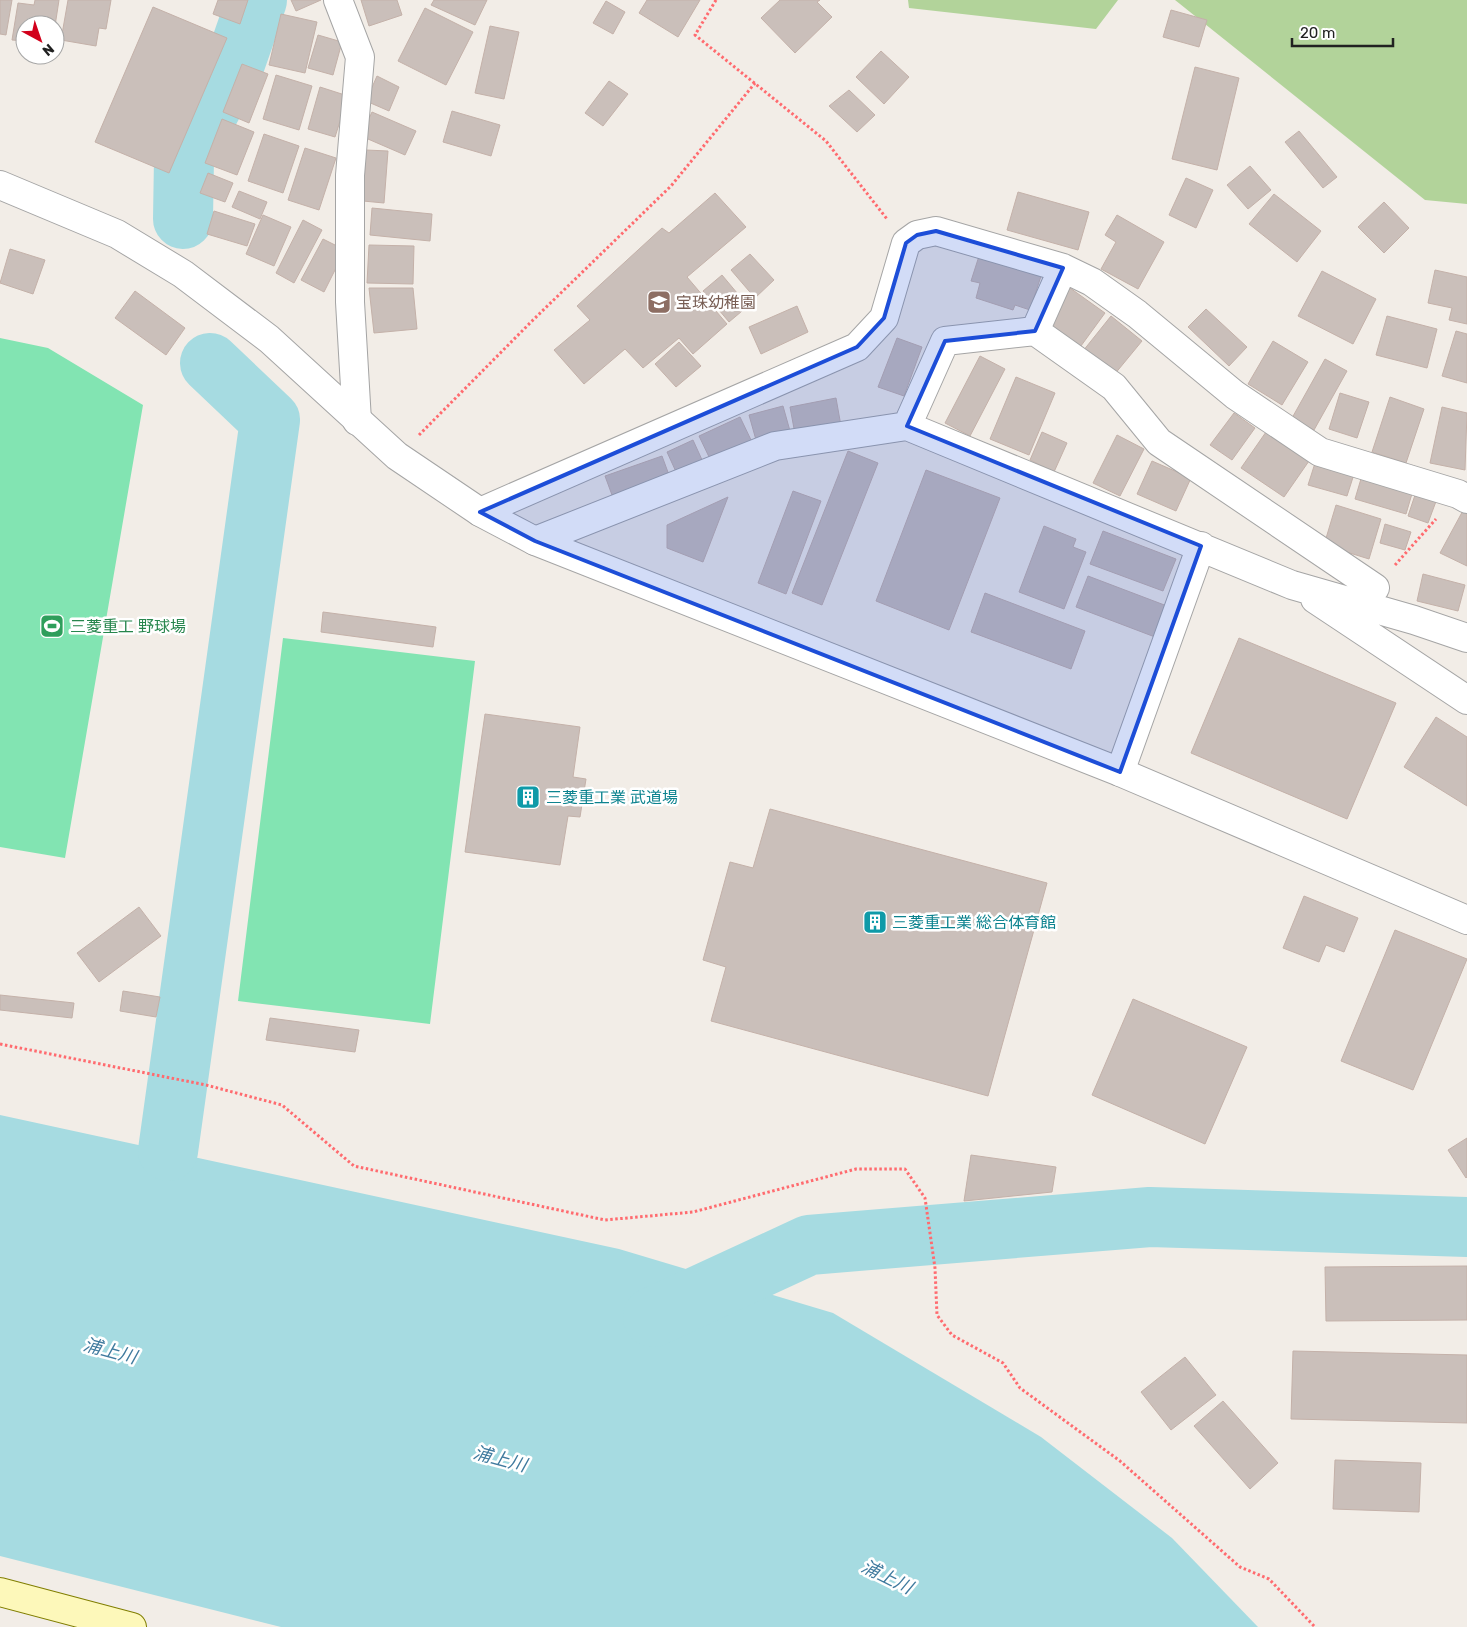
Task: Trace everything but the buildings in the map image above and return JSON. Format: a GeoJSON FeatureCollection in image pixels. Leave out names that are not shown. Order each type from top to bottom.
{"type":"FeatureCollection","features":[{"type":"Feature","properties":{"kind":"main road"},"geometry":{"type":"LineString","coordinates":[[0,1592],[132,1627]]}},
{"type":"Feature","properties":{"kind":"street"},"geometry":{"type":"LineString","coordinates":[[338,0],[360,56],[350,175],[350,302],[357,421]]}},
{"type":"Feature","properties":{"kind":"street"},"geometry":{"type":"LineString","coordinates":[[0,185],[117,234],[183,274],[269,339],[397,456],[480,512],[535,541],[1120,772],[1467,920]]}},
{"type":"Feature","properties":{"kind":"street"},"geometry":{"type":"LineString","coordinates":[[480,512],[857,347],[884,318],[906,243],[917,235],[936,231],[1064,268],[1092,282],[1122,303],[1235,395],[1320,452],[1463,496]]}},
{"type":"Feature","properties":{"kind":"street"},"geometry":{"type":"LineString","coordinates":[[1036,331],[1064,268]]}},
{"type":"Feature","properties":{"kind":"street"},"geometry":{"type":"LineString","coordinates":[[907,426],[945,341],[1036,331],[1114,387],[1159,442],[1375,588]]}},
{"type":"Feature","properties":{"kind":"street"},"geometry":{"type":"LineString","coordinates":[[535,541],[775,446],[907,426],[1292,585],[1467,638]]}},
{"type":"Feature","properties":{"kind":"street"},"geometry":{"type":"LineString","coordinates":[[1120,772],[1201,546]]}},
{"type":"Feature","properties":{"kind":"street"},"geometry":{"type":"LineString","coordinates":[[1292,585],[1467,700]]}},
{"type":"Feature","properties":{"kind":"path"},"geometry":{"type":"LineString","coordinates":[[716,0],[695,35],[826,142],[906,243]]}},
{"type":"Feature","properties":{"kind":"path"},"geometry":{"type":"LineString","coordinates":[[397,456],[532,320],[671,186],[755,83]]}},
{"type":"Feature","properties":{"kind":"path"},"geometry":{"type":"LineString","coordinates":[[1375,588],[1463,496]]}},
{"type":"Feature","properties":{"kind":"path"},"geometry":{"type":"LineString","coordinates":[[0,1044],[206,1085],[282,1106],[354,1166],[605,1220],[694,1212],[856,1169],[905,1169],[925,1198],[935,1268],[937,1315],[952,1335],[1004,1364],[1020,1388],[1120,1461],[1240,1567],[1269,1579],[1315,1627]]}},
{"type":"Feature","properties":{"kind":"highlighted area"},"geometry":{"type":"Polygon","coordinates":[[[936,231],[1063,268],[1035,331],[945,341],[907,426],[1201,546],[1120,772],[535,541],[480,512],[857,347],[884,318],[906,243],[917,235],[936,231]]]}},
{"type":"Feature","properties":{"kind":"green space"},"geometry":{"type":"Polygon","coordinates":[[[908,0],[1118,0],[1096,29],[909,8],[908,0]]]}},
{"type":"Feature","properties":{"kind":"green space"},"geometry":{"type":"Polygon","coordinates":[[[1175,0],[1467,0],[1467,204],[1425,200],[1175,0]]]}},
{"type":"Feature","properties":{"kind":"green space","name":"三菱重工 野球場"},"geometry":{"type":"Polygon","coordinates":[[[0,338],[48,348],[143,405],[65,858],[0,847],[0,338]]]}},
{"type":"Feature","properties":{"kind":"green space"},"geometry":{"type":"Polygon","coordinates":[[[283,638],[475,661],[430,1024],[238,1001],[283,638]]]}},
{"type":"Feature","properties":{"kind":"water","name":"浦上川"},"geometry":{"type":"Polygon","coordinates":[[[0,1115],[619,1249],[833,1313],[1041,1437],[1172,1538],[1258,1627],[281,1627],[0,1556],[0,1115]]]}},
{"type":"Feature","properties":{"kind":"waterway"},"geometry":{"type":"LineString","coordinates":[[183,219],[184,158],[235,63],[257,0]]}},
{"type":"Feature","properties":{"kind":"waterway"},"geometry":{"type":"LineString","coordinates":[[168,1151],[270,420],[210,363]]}},
{"type":"Feature","properties":{"kind":"waterway"},"geometry":{"type":"LineString","coordinates":[[653,1317],[809,1245],[1150,1217],[1467,1227]]}},
{"type":"Feature","properties":{"kind":"place","name":"宝珠幼稚園"},"geometry":{"type":"Point","coordinates":[659,302]}},
{"type":"Feature","properties":{"kind":"place","name":"三菱重工 野球場"},"geometry":{"type":"Point","coordinates":[52,626]}},
{"type":"Feature","properties":{"kind":"place","name":"三菱重工業 武道場"},"geometry":{"type":"Point","coordinates":[528,797]}},
{"type":"Feature","properties":{"kind":"place","name":"三菱重工業 総合体育館"},"geometry":{"type":"Point","coordinates":[875,922]}}]}
